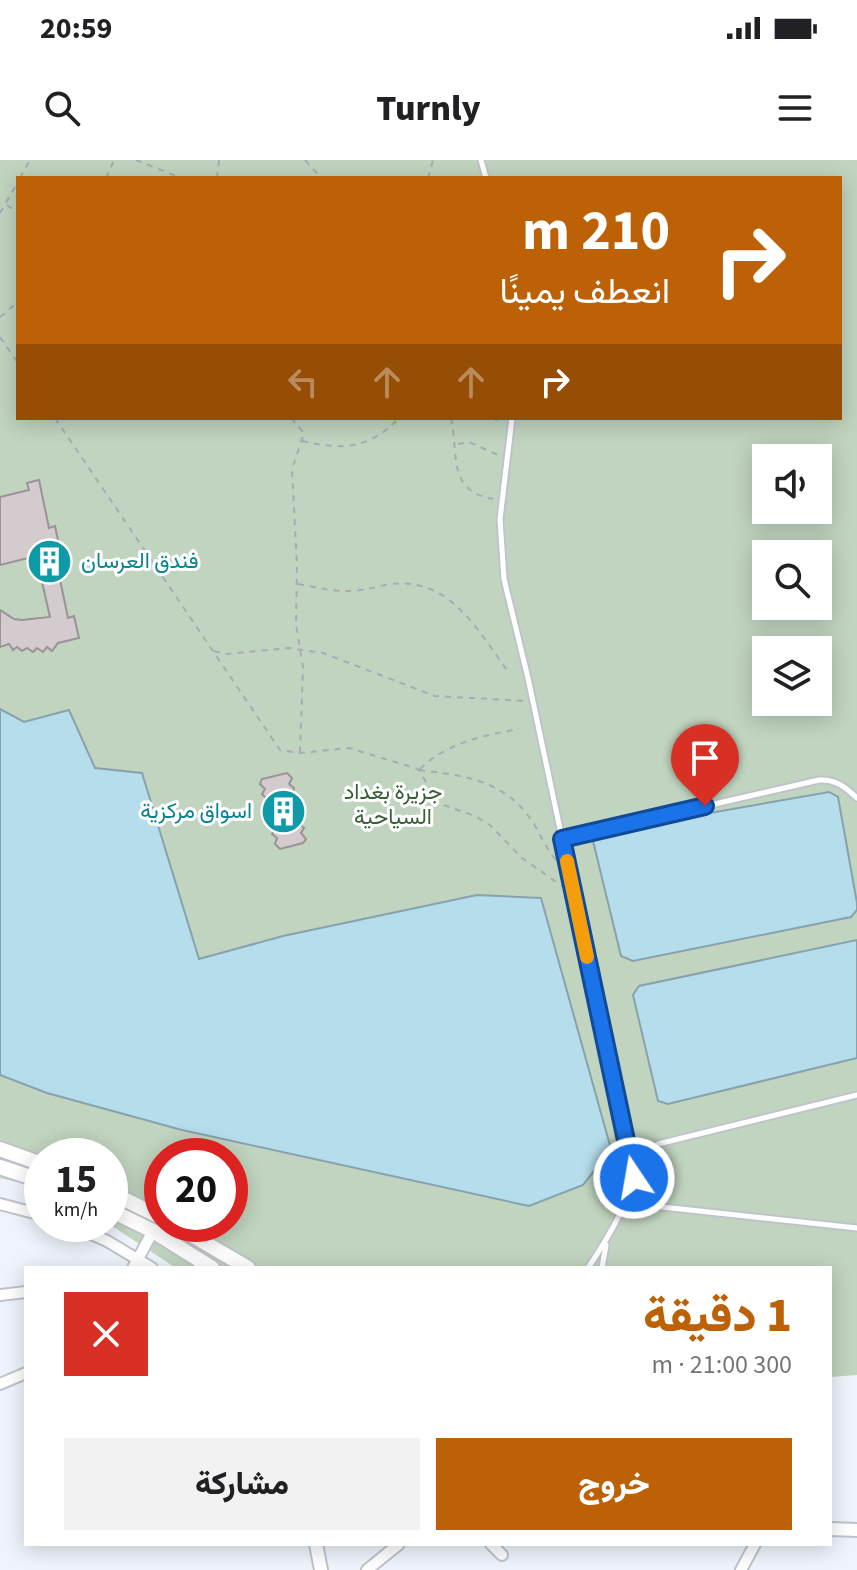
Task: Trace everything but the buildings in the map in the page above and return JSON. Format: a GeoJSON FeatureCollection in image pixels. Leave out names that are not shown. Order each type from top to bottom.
{"type":"FeatureCollection","features":[{"type":"Feature","properties":{"kind":"main road"},"geometry":{"type":"LineString","coordinates":[[0,1149],[24,1158]]}},
{"type":"Feature","properties":{"kind":"main road"},"geometry":{"type":"LineString","coordinates":[[0,1167],[24,1175]]}},
{"type":"Feature","properties":{"kind":"main road"},"geometry":{"type":"LineString","coordinates":[[171,1242],[209,1266]]}},
{"type":"Feature","properties":{"kind":"main road"},"geometry":{"type":"LineString","coordinates":[[204,1242],[245,1266]]}},
{"type":"Feature","properties":{"kind":"street"},"geometry":{"type":"LineString","coordinates":[[0,1204],[24,1210]]}},
{"type":"Feature","properties":{"kind":"street"},"geometry":{"type":"LineString","coordinates":[[108,1242],[136,1264],[147,1242]]}},
{"type":"Feature","properties":{"kind":"street"},"geometry":{"type":"LineString","coordinates":[[0,1295],[24,1292]]}},
{"type":"Feature","properties":{"kind":"street"},"geometry":{"type":"LineString","coordinates":[[0,1384],[24,1374]]}},
{"type":"Feature","properties":{"kind":"street"},"geometry":{"type":"LineString","coordinates":[[832,1529],[857,1530]]}},
{"type":"Feature","properties":{"kind":"street"},"geometry":{"type":"LineString","coordinates":[[316,1546],[321,1570]]}},
{"type":"Feature","properties":{"kind":"street"},"geometry":{"type":"LineString","coordinates":[[367,1570],[397,1546]]}},
{"type":"Feature","properties":{"kind":"street"},"geometry":{"type":"LineString","coordinates":[[493,1546],[502,1555]]}},
{"type":"Feature","properties":{"kind":"street"},"geometry":{"type":"LineString","coordinates":[[741,1570],[754,1546]]}},
{"type":"Feature","properties":{"kind":"lane"},"geometry":{"type":"LineString","coordinates":[[512,420],[499,539],[504,579],[533,700],[634,1178]]}},
{"type":"Feature","properties":{"kind":"lane"},"geometry":{"type":"LineString","coordinates":[[562,839],[819,780],[831,779],[857,798]]}},
{"type":"Feature","properties":{"kind":"lane"},"geometry":{"type":"LineString","coordinates":[[589,1266],[606,1241],[649,1151],[658,1144],[857,1095]]}},
{"type":"Feature","properties":{"kind":"lane"},"geometry":{"type":"LineString","coordinates":[[625,1203],[857,1228]]}},
{"type":"Feature","properties":{"kind":"lane"},"geometry":{"type":"LineString","coordinates":[[602,1266],[606,1241]]}},
{"type":"Feature","properties":{"kind":"path"},"geometry":{"type":"LineString","coordinates":[[136,160],[176,176]]}},
{"type":"Feature","properties":{"kind":"path"},"geometry":{"type":"LineString","coordinates":[[305,160],[319,176]]}},
{"type":"Feature","properties":{"kind":"path"},"geometry":{"type":"LineString","coordinates":[[0,213],[16,186]]}},
{"type":"Feature","properties":{"kind":"path"},"geometry":{"type":"LineString","coordinates":[[7,204],[16,211]]}},
{"type":"Feature","properties":{"kind":"path"},"geometry":{"type":"LineString","coordinates":[[0,317],[16,304]]}},
{"type":"Feature","properties":{"kind":"path"},"geometry":{"type":"LineString","coordinates":[[0,337],[16,360]]}},
{"type":"Feature","properties":{"kind":"path"},"geometry":{"type":"LineString","coordinates":[[56,420],[280,750],[300,753],[349,748],[419,770],[475,778],[496,787],[515,801],[529,816],[549,852],[568,868]]}},
{"type":"Feature","properties":{"kind":"path"},"geometry":{"type":"LineString","coordinates":[[293,420],[304,433],[292,469],[296,624],[303,682],[300,753]]}},
{"type":"Feature","properties":{"kind":"path"},"geometry":{"type":"LineString","coordinates":[[301,441],[330,448],[363,444],[385,432],[397,420]]}},
{"type":"Feature","properties":{"kind":"path"},"geometry":{"type":"LineString","coordinates":[[451,420],[458,473],[464,486],[472,494],[502,500]]}},
{"type":"Feature","properties":{"kind":"path"},"geometry":{"type":"LineString","coordinates":[[496,420],[510,428]]}},
{"type":"Feature","properties":{"kind":"path"},"geometry":{"type":"LineString","coordinates":[[456,444],[469,442],[483,447],[498,454],[506,464]]}},
{"type":"Feature","properties":{"kind":"path"},"geometry":{"type":"LineString","coordinates":[[296,584],[330,591],[404,584],[427,588],[450,599],[468,614],[509,673]]}},
{"type":"Feature","properties":{"kind":"path"},"geometry":{"type":"LineString","coordinates":[[213,651],[226,654],[276,648],[300,650],[331,656],[435,696],[533,700]]}},
{"type":"Feature","properties":{"kind":"path"},"geometry":{"type":"LineString","coordinates":[[419,770],[427,761],[461,744],[486,735],[519,729]]}},
{"type":"Feature","properties":{"kind":"path"},"geometry":{"type":"LineString","coordinates":[[419,770],[438,803],[475,816],[490,825],[522,858],[574,896]]}},
{"type":"Feature","properties":{"kind":"green space","name":"جزيرة بغداد السياحية"},"geometry":{"type":"Polygon","coordinates":[[[0,160],[857,160],[857,1375],[832,1377],[832,1266],[173,1266],[128,1236],[128,1138],[24,1138],[24,1184],[0,1178],[0,160]]]}},
{"type":"Feature","properties":{"kind":"water"},"geometry":{"type":"Polygon","coordinates":[[[0,709],[24,722],[69,710],[95,768],[142,773],[199,959],[283,936],[477,895],[541,898],[611,1149],[583,1185],[529,1206],[248,1144],[248,1138],[219,1138],[182,1130],[47,1093],[0,1075],[0,709]]]}},
{"type":"Feature","properties":{"kind":"water"},"geometry":{"type":"Polygon","coordinates":[[[829,792],[838,797],[857,903],[857,910],[851,917],[633,961],[621,956],[593,841],[602,832],[829,792]]]}},
{"type":"Feature","properties":{"kind":"water"},"geometry":{"type":"Polygon","coordinates":[[[857,940],[857,1058],[668,1104],[658,1101],[633,995],[639,986],[857,940]]]}},
{"type":"Feature","properties":{"kind":"slow traffic"},"geometry":{"type":"LineString","coordinates":[[567,861],[587,957]]}},
{"type":"Feature","properties":{"kind":"place","name":"فندق العرسان"},"geometry":{"type":"Point","coordinates":[50,561]}},
{"type":"Feature","properties":{"kind":"place","name":"اسواق مركزية"},"geometry":{"type":"Point","coordinates":[283,811]}},
{"type":"Feature","properties":{"kind":"route"},"geometry":{"type":"LineString","coordinates":[[634,1178],[562,839],[705,806]]}}]}
